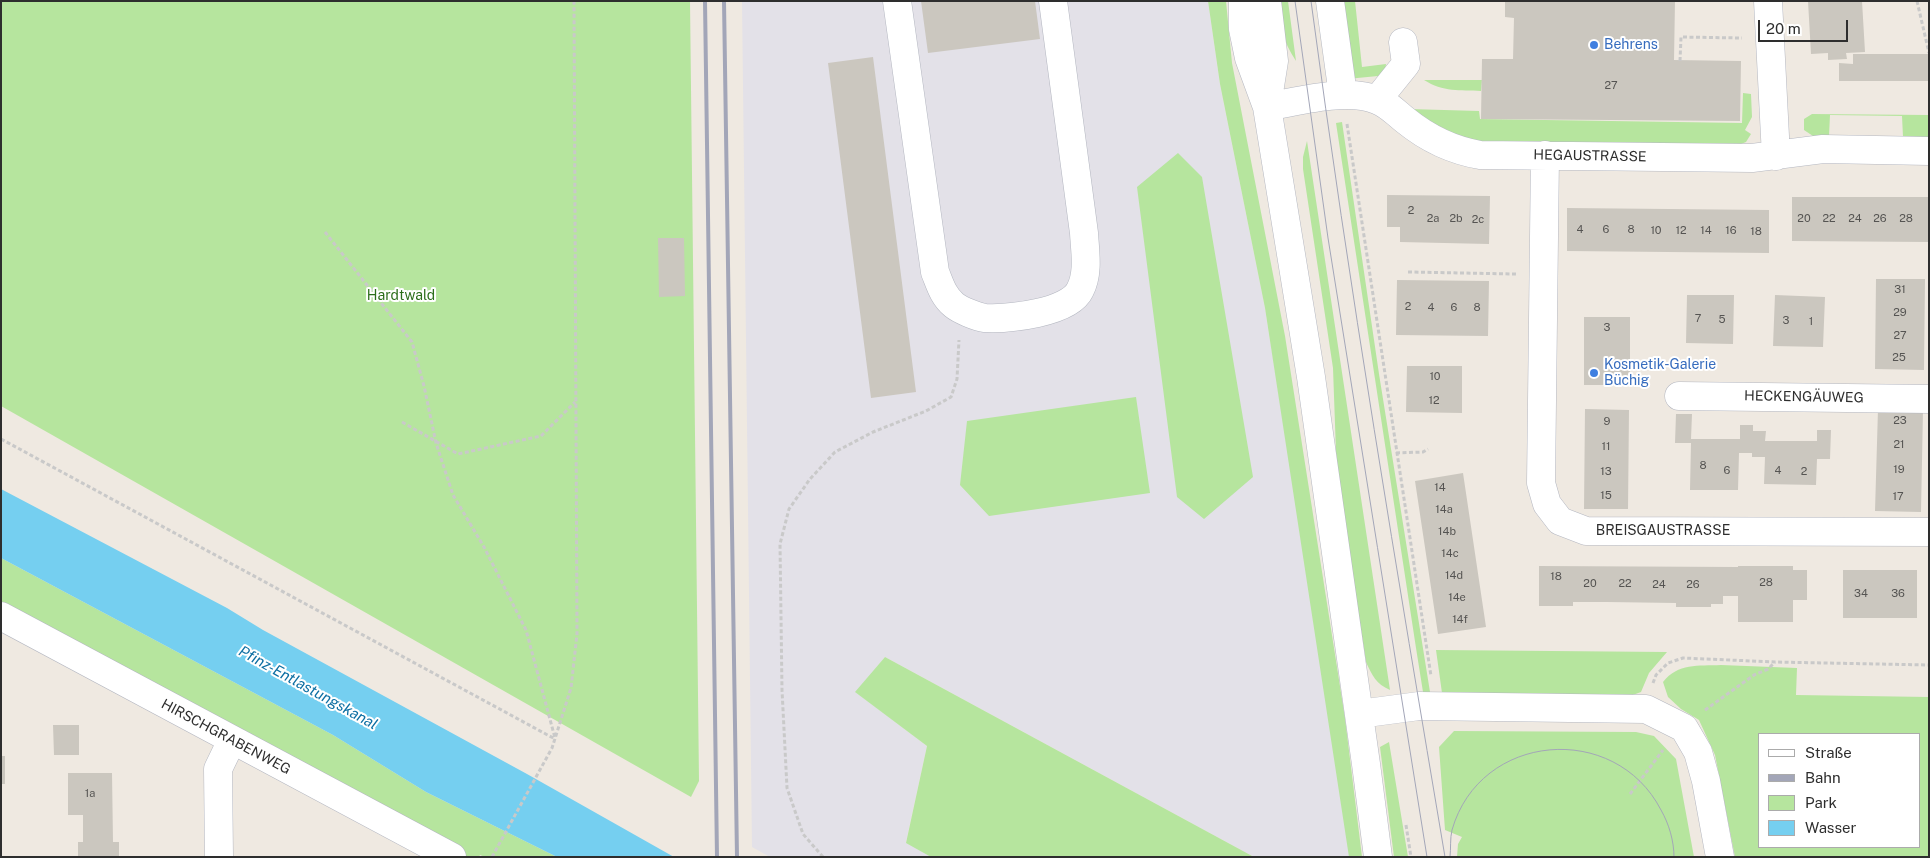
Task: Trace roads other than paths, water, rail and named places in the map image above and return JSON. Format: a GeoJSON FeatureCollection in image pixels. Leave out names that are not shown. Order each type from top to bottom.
{"type":"FeatureCollection","features":[{"type":"Feature","properties":{"kind":"street"},"geometry":{"type":"LineString","coordinates":[[897,1],[935,272],[943,292],[954,305],[983,318],[1020,317],[1062,306],[1080,291],[1086,272],[1084,233],[1052,1]]}},
{"type":"Feature","properties":{"kind":"street"},"geometry":{"type":"LineString","coordinates":[[1243,1],[1243,29],[1249,58],[1267,107],[1311,377],[1378,857]]}},
{"type":"Feature","properties":{"kind":"street"},"geometry":{"type":"LineString","coordinates":[[1267,1],[1274,61],[1267,107]]}},
{"type":"Feature","properties":{"kind":"street"},"geometry":{"type":"LineString","coordinates":[[1330,1],[1343,95]]}},
{"type":"Feature","properties":{"kind":"street"},"geometry":{"type":"LineString","coordinates":[[1768,1],[1776,156]]}},
{"type":"Feature","properties":{"kind":"street"},"geometry":{"type":"LineString","coordinates":[[1377,100],[1406,64],[1403,42]]}},
{"type":"Feature","properties":{"kind":"street","name":"HEGAUSTRASSE"},"geometry":{"type":"LineString","coordinates":[[1267,107],[1355,94],[1377,100],[1389,106],[1406,121],[1441,144],[1459,152],[1480,155],[1752,158],[1823,149],[1929,151]]}},
{"type":"Feature","properties":{"kind":"street","name":"BREISGAUSTRASSE"},"geometry":{"type":"LineString","coordinates":[[1545,155],[1541,483],[1546,504],[1560,521],[1586,531],[1929,532]]}},
{"type":"Feature","properties":{"kind":"street","name":"HECKENGÄUWEG"},"geometry":{"type":"LineString","coordinates":[[1678,396],[1929,399]]}},
{"type":"Feature","properties":{"kind":"street","name":"HIRSCHGRABENWEG"},"geometry":{"type":"LineString","coordinates":[[1,616],[452,857]]}},
{"type":"Feature","properties":{"kind":"street"},"geometry":{"type":"LineString","coordinates":[[1359,714],[1419,706],[1646,709],[1684,728],[1698,752],[1706,781],[1720,857]]}},
{"type":"Feature","properties":{"kind":"street"},"geometry":{"type":"LineString","coordinates":[[219,857],[218,769],[232,740]]}},
{"type":"Feature","properties":{"kind":"water","name":"Pfinz-Entlastungskanal"},"geometry":{"type":"Polygon","coordinates":[[[1,489],[227,608],[263,630],[527,774],[674,857],[557,857],[426,792],[333,735],[1,558],[1,489]]]}},
{"type":"Feature","properties":{"kind":"tram line"},"geometry":{"type":"LineString","coordinates":[[1295,1],[1328,238],[1427,857]]}},
{"type":"Feature","properties":{"kind":"tram line"},"geometry":{"type":"LineString","coordinates":[[1311,1],[1357,323],[1445,857]]}},
{"type":"Feature","properties":{"kind":"tram line"},"geometry":{"type":"LineString","coordinates":[[1450,857],[1452,830],[1467,797],[1490,773],[1518,757],[1550,750],[1582,751],[1613,762],[1640,781],[1661,810],[1666,821],[1672,839],[1674,857]]}},
{"type":"Feature","properties":{"kind":"railway"},"geometry":{"type":"LineString","coordinates":[[705,1],[717,857]]}},
{"type":"Feature","properties":{"kind":"railway"},"geometry":{"type":"LineString","coordinates":[[724,1],[737,857]]}},
{"type":"Feature","properties":{"kind":"place","name":"Behrens"},"geometry":{"type":"Point","coordinates":[1594,45]}},
{"type":"Feature","properties":{"kind":"place","name":"Kosmetik-Galerie Büchig"},"geometry":{"type":"Point","coordinates":[1594,373]}},
{"type":"Feature","properties":{"kind":"park label","name":"Hardtwald"},"geometry":{"type":"Point","coordinates":[401,296]}}]}
